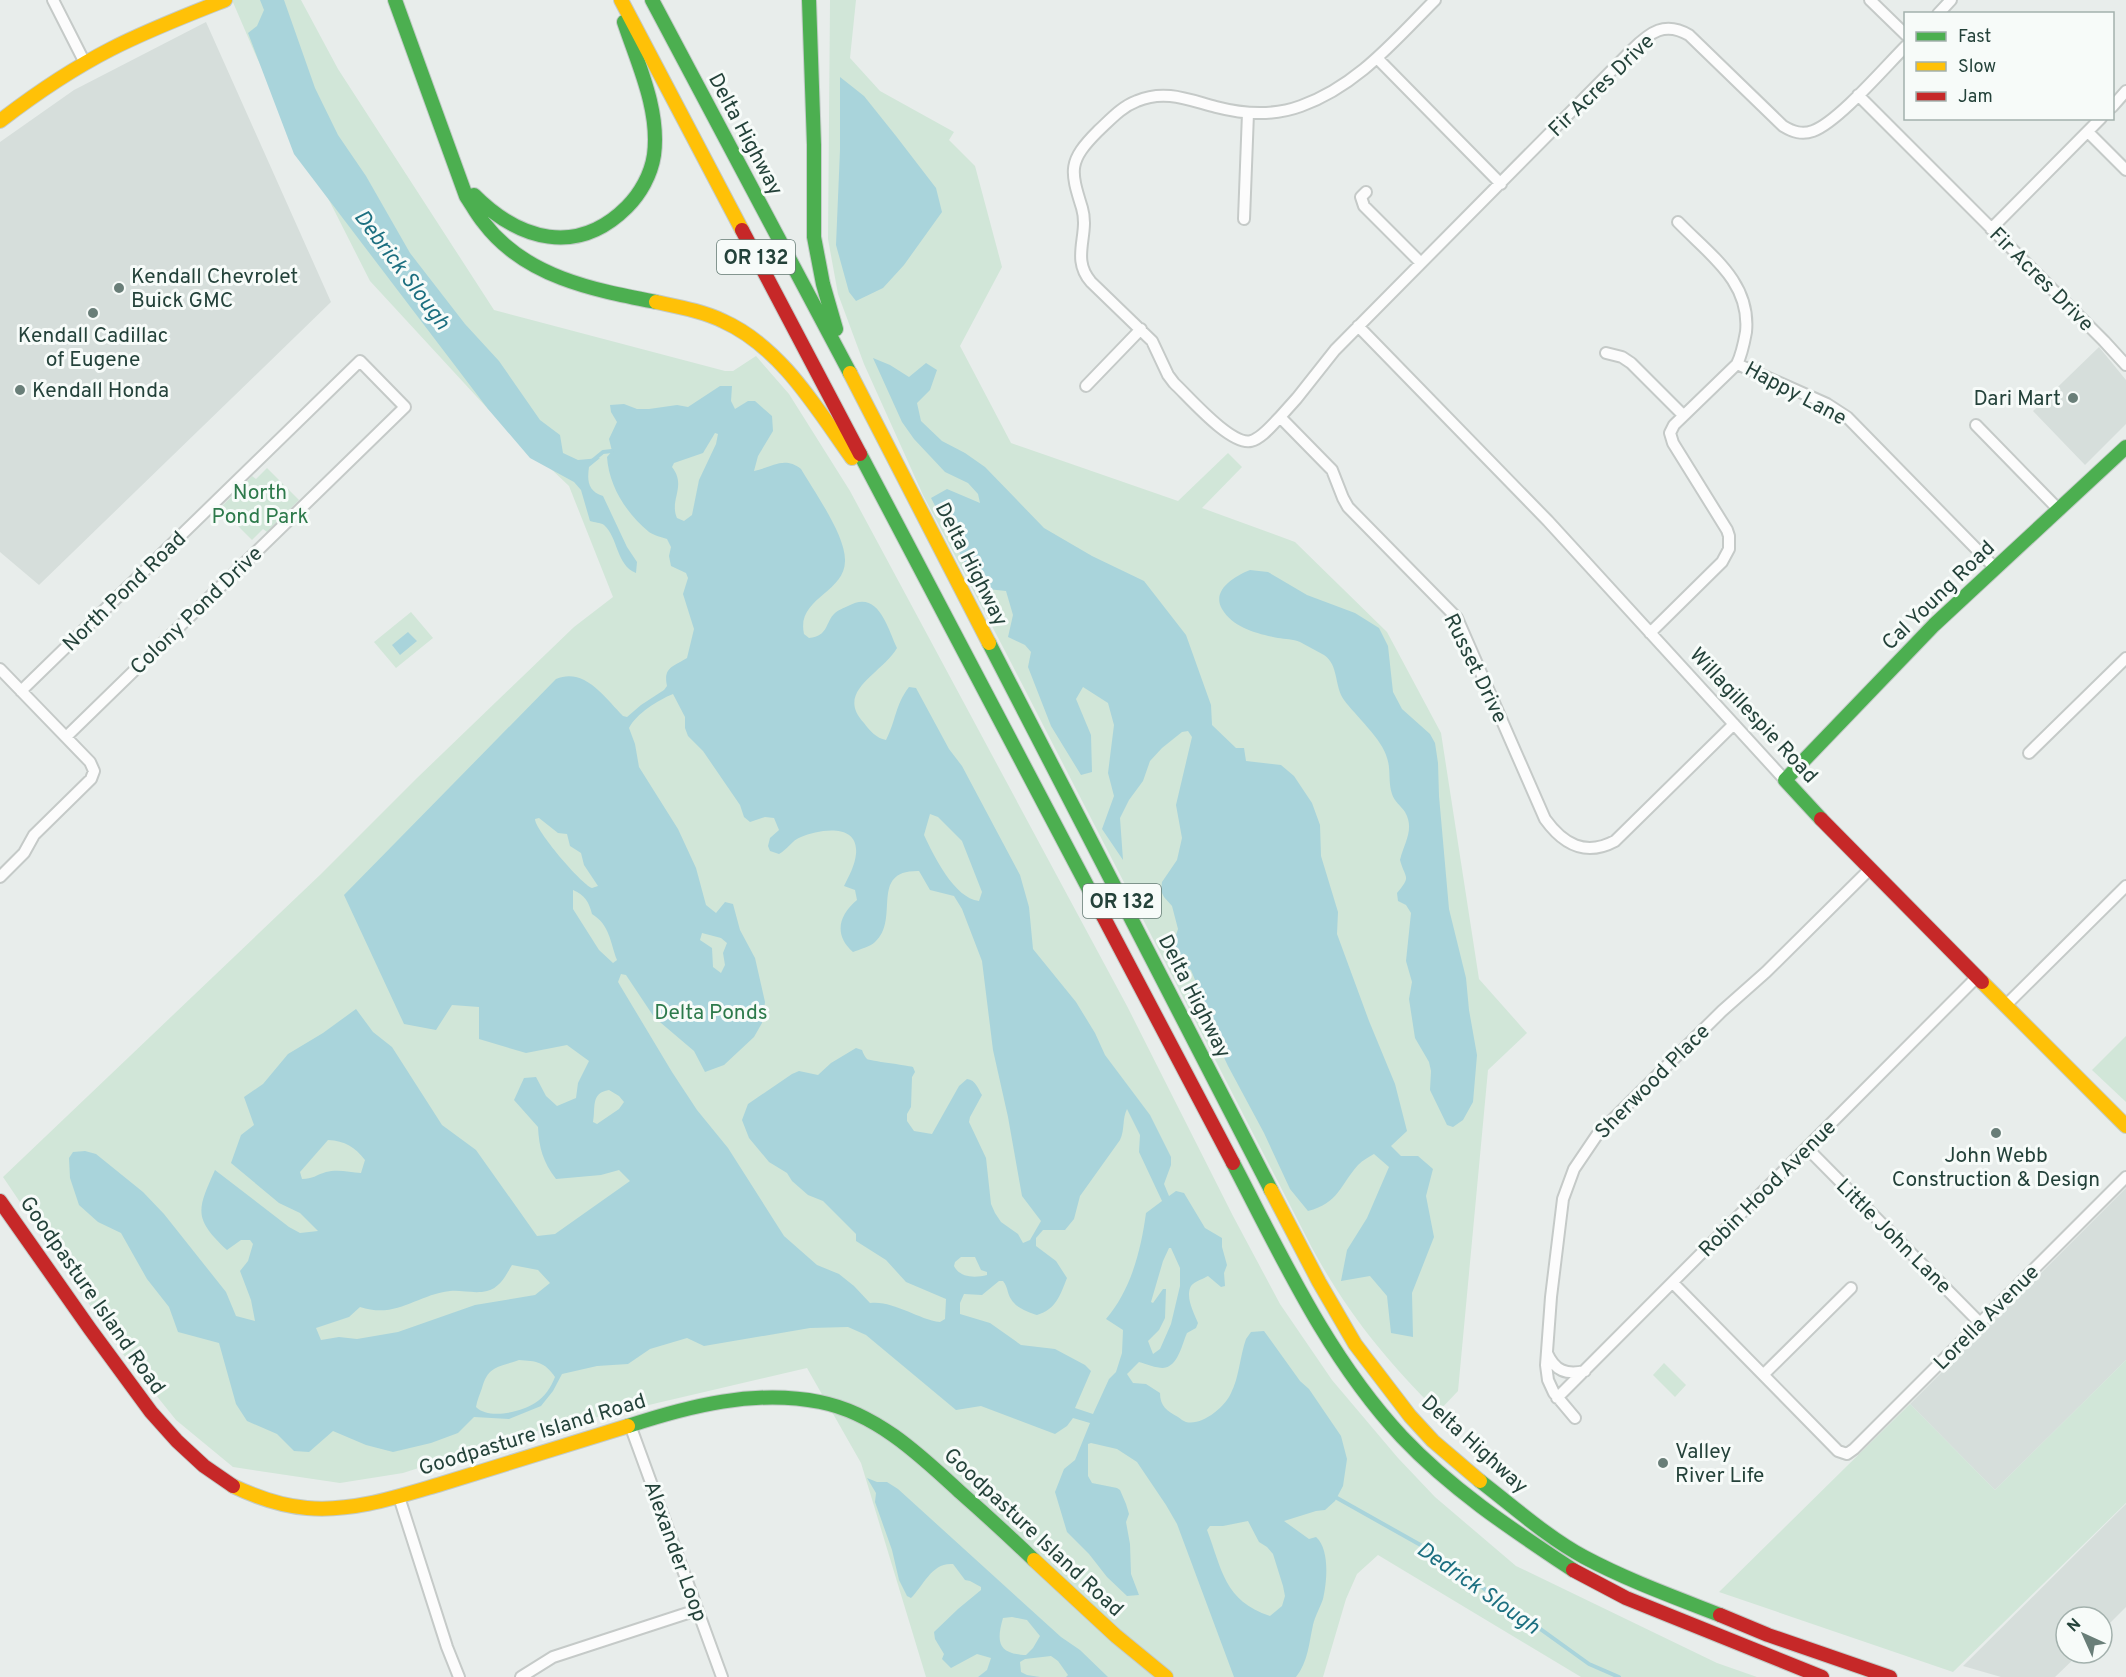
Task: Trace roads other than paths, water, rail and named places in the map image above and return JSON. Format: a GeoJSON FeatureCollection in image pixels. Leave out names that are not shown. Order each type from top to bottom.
{"type":"FeatureCollection","features":[{"type":"Feature","properties":{"kind":"main road"},"geometry":{"type":"LineString","coordinates":[[0,121],[26,101],[85,63],[168,22],[225,0]]}},
{"type":"Feature","properties":{"kind":"main road"},"geometry":{"type":"LineString","coordinates":[[395,0],[457,172],[471,205],[486,227],[510,251],[548,275],[576,284],[687,308],[725,322],[758,344],[776,360],[806,397],[892,513]]}},
{"type":"Feature","properties":{"kind":"main road"},"geometry":{"type":"LineString","coordinates":[[406,0],[406,28]]}},
{"type":"Feature","properties":{"kind":"main road"},"geometry":{"type":"LineString","coordinates":[[457,172],[492,213],[531,235],[558,238],[581,235],[604,226],[628,207],[642,187],[650,170],[655,128],[649,96],[616,0]]}},
{"type":"Feature","properties":{"kind":"main road","name":"Delta Highway"},"geometry":{"type":"LineString","coordinates":[[621,0],[1302,1295],[1341,1359],[1377,1408],[1402,1437],[1441,1474],[1504,1524],[1574,1571],[1626,1598],[1821,1677]]}},
{"type":"Feature","properties":{"kind":"main road","name":"Delta Highway"},"geometry":{"type":"LineString","coordinates":[[652,0],[846,366],[1319,1282],[1355,1344],[1410,1416],[1447,1453],[1518,1512],[1584,1557],[1638,1582],[1768,1635],[1890,1677]]}},
{"type":"Feature","properties":{"kind":"main road"},"geometry":{"type":"LineString","coordinates":[[808,0],[814,145],[814,237],[823,284],[846,366]]}},
{"type":"Feature","properties":{"kind":"main road","name":"Cal Young Road"},"geometry":{"type":"LineString","coordinates":[[1785,780],[1921,639],[2126,447]]}},
{"type":"Feature","properties":{"kind":"main road","name":"Willagillespie Road"},"geometry":{"type":"LineString","coordinates":[[1785,780],[2005,1006],[2126,1126]]}},
{"type":"Feature","properties":{"kind":"main road","name":"Goodpasture Island Road"},"geometry":{"type":"LineString","coordinates":[[0,1201],[66,1297],[153,1416],[183,1449],[211,1473],[251,1495],[277,1504],[303,1508],[350,1508],[399,1497],[630,1425],[686,1410],[745,1399],[783,1397],[807,1399],[844,1409],[891,1434],[923,1458],[1129,1648],[1166,1677]]}},
{"type":"Feature","properties":{"kind":"main road","name":"Goodpasture Island Road"},"geometry":{"type":"LineString","coordinates":[[1129,1648],[1154,1677]]}},
{"type":"Feature","properties":{"kind":"street"},"geometry":{"type":"LineString","coordinates":[[53,0],[85,63]]}},
{"type":"Feature","properties":{"kind":"street"},"geometry":{"type":"LineString","coordinates":[[1280,417],[1252,441],[1243,441],[1231,435],[1174,383],[1155,346],[1141,329],[1091,282],[1080,265],[1084,223],[1073,177],[1078,153],[1118,112],[1145,98],[1163,95],[1181,97],[1248,113],[1288,109],[1315,101],[1348,83],[1377,58],[1435,0]]}},
{"type":"Feature","properties":{"kind":"street"},"geometry":{"type":"LineString","coordinates":[[1870,0],[1904,34]]}},
{"type":"Feature","properties":{"kind":"street"},"geometry":{"type":"LineString","coordinates":[[1940,12],[1951,0]]}},
{"type":"Feature","properties":{"kind":"street","name":"Fir Acres Drive"},"geometry":{"type":"LineString","coordinates":[[1280,417],[1298,398],[1330,355],[1358,326],[1632,50],[1652,33],[1662,29],[1681,30],[1689,35],[1774,119],[1792,132],[1802,134],[1823,127],[1858,94],[2126,365]]}},
{"type":"Feature","properties":{"kind":"street"},"geometry":{"type":"LineString","coordinates":[[1858,94],[1904,47]]}},
{"type":"Feature","properties":{"kind":"street"},"geometry":{"type":"LineString","coordinates":[[1377,58],[1501,184]]}},
{"type":"Feature","properties":{"kind":"street"},"geometry":{"type":"LineString","coordinates":[[2114,105],[2126,91]]}},
{"type":"Feature","properties":{"kind":"street"},"geometry":{"type":"LineString","coordinates":[[1244,219],[1248,113]]}},
{"type":"Feature","properties":{"kind":"street"},"geometry":{"type":"LineString","coordinates":[[1991,229],[2100,120]]}},
{"type":"Feature","properties":{"kind":"street"},"geometry":{"type":"LineString","coordinates":[[2088,132],[2126,170]]}},
{"type":"Feature","properties":{"kind":"street"},"geometry":{"type":"LineString","coordinates":[[1366,192],[1361,197],[1364,206],[1421,263]]}},
{"type":"Feature","properties":{"kind":"street","name":"Happy Lane"},"geometry":{"type":"LineString","coordinates":[[1678,222],[1730,276],[1743,296],[1747,321],[1745,340],[1737,364],[1827,404],[1845,415],[1995,568]]}},
{"type":"Feature","properties":{"kind":"street","name":"Willagillespie Road"},"geometry":{"type":"LineString","coordinates":[[1358,326],[1548,520],[1785,780]]}},
{"type":"Feature","properties":{"kind":"street"},"geometry":{"type":"LineString","coordinates":[[1086,386],[1141,329]]}},
{"type":"Feature","properties":{"kind":"street"},"geometry":{"type":"LineString","coordinates":[[1606,353],[1622,357],[1631,363],[1683,415]]}},
{"type":"Feature","properties":{"kind":"street","name":"North Pond Road"},"geometry":{"type":"LineString","coordinates":[[21,691],[360,361],[380,382]]}},
{"type":"Feature","properties":{"kind":"street"},"geometry":{"type":"LineString","coordinates":[[1650,633],[1717,568],[1726,556],[1730,543],[1724,524],[1671,438],[1672,429],[1683,415],[1737,364]]}},
{"type":"Feature","properties":{"kind":"street","name":"Colony Pond Drive"},"geometry":{"type":"LineString","coordinates":[[66,737],[405,406],[380,382]]}},
{"type":"Feature","properties":{"kind":"street","name":"Russet Drive"},"geometry":{"type":"LineString","coordinates":[[1280,417],[1332,470],[1342,498],[1348,507],[1457,618],[1545,819],[1566,842],[1586,848],[1602,847],[1615,841],[1734,724]]}},
{"type":"Feature","properties":{"kind":"street"},"geometry":{"type":"LineString","coordinates":[[1976,425],[2059,510]]}},
{"type":"Feature","properties":{"kind":"street"},"geometry":{"type":"LineString","coordinates":[[2029,753],[2126,658]]}},
{"type":"Feature","properties":{"kind":"street"},"geometry":{"type":"LineString","coordinates":[[0,669],[90,762],[94,771],[91,779],[34,835],[24,853],[0,876]]}},
{"type":"Feature","properties":{"kind":"street","name":"Sherwood Place"},"geometry":{"type":"LineString","coordinates":[[1575,1418],[1557,1398],[1548,1380],[1547,1353],[1551,1297],[1563,1199],[1571,1174],[1579,1159],[1597,1135],[1707,1025],[1766,972],[1870,869]]}},
{"type":"Feature","properties":{"kind":"street"},"geometry":{"type":"LineString","coordinates":[[2005,1006],[2126,886]]}},
{"type":"Feature","properties":{"kind":"street","name":"Robin Hood Avenue"},"geometry":{"type":"LineString","coordinates":[[1557,1398],[1977,977]]}},
{"type":"Feature","properties":{"kind":"street","name":"Little John Lane"},"geometry":{"type":"LineString","coordinates":[[1807,1148],[1980,1323]]}},
{"type":"Feature","properties":{"kind":"street","name":"Lorella Avenue"},"geometry":{"type":"LineString","coordinates":[[1764,1374],[1844,1454],[1854,1449],[2126,1177]]}},
{"type":"Feature","properties":{"kind":"street"},"geometry":{"type":"LineString","coordinates":[[1673,1283],[1764,1374],[1851,1288]]}},
{"type":"Feature","properties":{"kind":"street"},"geometry":{"type":"LineString","coordinates":[[1547,1353],[1552,1363],[1562,1371],[1573,1373],[1586,1370]]}},
{"type":"Feature","properties":{"kind":"street","name":"Alexander Loop"},"geometry":{"type":"LineString","coordinates":[[630,1425],[722,1677]]}},
{"type":"Feature","properties":{"kind":"street"},"geometry":{"type":"LineString","coordinates":[[399,1497],[447,1647],[459,1677]]}},
{"type":"Feature","properties":{"kind":"street"},"geometry":{"type":"LineString","coordinates":[[521,1677],[553,1657],[698,1610]]}},
{"type":"Feature","properties":{"kind":"water"},"geometry":{"type":"Polygon","coordinates":[[[260,0],[284,0],[315,88],[338,135],[366,176],[410,253],[465,324],[499,361],[540,420],[560,435],[563,453],[578,460],[600,458],[589,467],[590,485],[594,491],[603,496],[627,547],[637,562],[636,573],[625,564],[609,530],[601,523],[590,521],[581,490],[574,482],[530,458],[488,409],[294,154],[248,33],[257,26],[264,10],[260,0]]]}},
{"type":"Feature","properties":{"kind":"water"},"geometry":{"type":"Polygon","coordinates":[[[840,77],[864,96],[936,188],[942,212],[904,265],[883,288],[856,301],[849,292],[836,245],[840,77]]]}},
{"type":"Feature","properties":{"kind":"water"},"geometry":{"type":"Polygon","coordinates":[[[873,358],[909,377],[926,363],[937,370],[930,390],[917,403],[921,421],[942,441],[985,467],[1044,528],[1092,556],[1144,581],[1186,635],[1211,705],[1212,725],[1236,748],[1244,748],[1246,761],[1281,765],[1294,776],[1312,803],[1320,825],[1321,856],[1338,912],[1337,934],[1395,1084],[1407,1131],[1391,1146],[1401,1156],[1418,1156],[1433,1169],[1426,1196],[1434,1237],[1412,1293],[1413,1337],[1391,1333],[1387,1296],[1370,1276],[1341,1281],[1347,1250],[1367,1218],[1389,1167],[1374,1154],[1358,1165],[1333,1198],[1318,1208],[1308,1211],[1290,1189],[1264,1133],[1228,1066],[1201,1008],[1191,970],[1181,965],[1172,947],[1178,929],[1172,906],[1161,891],[1162,882],[1177,860],[1182,838],[1176,805],[1192,737],[1188,731],[1182,732],[1150,761],[1143,781],[1129,800],[1120,818],[1123,860],[1102,829],[1114,796],[1108,773],[1114,725],[1108,703],[1083,687],[1076,699],[1091,735],[1092,772],[1081,775],[1051,726],[1028,667],[1031,652],[1025,645],[1008,637],[1013,615],[1006,591],[978,588],[931,498],[947,489],[980,503],[978,494],[968,483],[945,472],[914,439],[902,422],[873,358]]]}},
{"type":"Feature","properties":{"kind":"water"},"geometry":{"type":"Polygon","coordinates":[[[720,386],[732,386],[731,401],[735,409],[748,401],[755,401],[772,416],[773,431],[758,456],[754,471],[784,463],[801,469],[835,527],[844,551],[843,572],[807,612],[803,622],[804,634],[809,638],[820,635],[836,612],[858,602],[867,602],[880,612],[897,648],[857,692],[854,701],[856,712],[871,731],[879,738],[886,740],[904,694],[909,687],[916,688],[949,749],[962,766],[1020,875],[1029,907],[1033,949],[1076,1002],[1105,1055],[1150,1115],[1171,1157],[1171,1165],[1164,1184],[1169,1196],[1176,1191],[1184,1193],[1205,1228],[1222,1238],[1227,1265],[1224,1273],[1225,1286],[1221,1287],[1208,1276],[1191,1286],[1189,1295],[1198,1323],[1196,1328],[1187,1333],[1176,1359],[1168,1367],[1163,1368],[1139,1362],[1127,1374],[1133,1383],[1146,1384],[1160,1393],[1163,1405],[1171,1413],[1186,1422],[1199,1421],[1212,1414],[1228,1398],[1236,1381],[1246,1339],[1251,1332],[1264,1331],[1300,1381],[1309,1389],[1341,1436],[1347,1459],[1343,1486],[1335,1501],[1325,1510],[1284,1521],[1309,1539],[1316,1537],[1324,1549],[1326,1566],[1323,1599],[1314,1622],[1306,1659],[1296,1677],[1234,1677],[1177,1524],[1137,1462],[1117,1449],[1088,1444],[1088,1476],[1092,1483],[1120,1490],[1126,1504],[1129,1514],[1126,1522],[1130,1544],[1131,1574],[1139,1595],[1127,1596],[1067,1532],[1055,1492],[1064,1469],[1075,1460],[1090,1423],[1073,1418],[1067,1426],[1055,1434],[981,1406],[956,1410],[866,1335],[848,1327],[810,1328],[704,1346],[687,1338],[650,1349],[628,1364],[597,1366],[562,1374],[553,1391],[541,1406],[509,1419],[474,1417],[458,1433],[431,1443],[393,1452],[366,1445],[333,1431],[309,1452],[294,1451],[277,1434],[247,1421],[236,1404],[219,1343],[178,1332],[169,1307],[147,1279],[121,1233],[98,1222],[79,1205],[70,1178],[69,1158],[73,1152],[85,1151],[96,1154],[143,1192],[164,1214],[226,1292],[236,1316],[255,1321],[251,1300],[240,1271],[248,1261],[253,1244],[250,1240],[241,1240],[227,1250],[216,1239],[204,1221],[202,1204],[204,1195],[215,1170],[289,1227],[300,1233],[318,1231],[300,1213],[279,1203],[231,1163],[241,1135],[254,1125],[244,1097],[263,1084],[288,1054],[323,1033],[356,1009],[373,1032],[392,1047],[442,1125],[476,1150],[537,1236],[555,1234],[630,1181],[619,1170],[601,1175],[556,1179],[542,1154],[538,1127],[514,1100],[524,1078],[536,1077],[546,1096],[557,1106],[576,1098],[578,1083],[589,1061],[567,1045],[526,1053],[479,1039],[479,1007],[452,1005],[436,1030],[404,1024],[344,895],[556,679],[566,676],[585,681],[594,686],[623,716],[627,717],[664,690],[667,686],[666,675],[670,668],[687,658],[694,629],[683,594],[688,578],[686,573],[671,566],[669,556],[671,547],[667,539],[649,532],[626,508],[611,478],[607,457],[612,451],[609,439],[617,422],[610,405],[624,404],[637,409],[677,405],[688,407],[720,386]],[[715,433],[703,453],[674,463],[672,467],[678,480],[675,511],[677,518],[684,521],[692,515],[699,480],[716,444],[718,434],[715,433]],[[673,694],[642,713],[629,728],[635,744],[639,767],[678,829],[696,868],[706,905],[716,913],[725,902],[733,904],[740,930],[755,958],[765,1002],[762,1023],[754,1037],[724,1065],[705,1072],[694,1051],[654,1017],[626,975],[621,974],[618,982],[672,1072],[697,1110],[728,1148],[784,1236],[817,1265],[839,1274],[870,1303],[887,1304],[940,1322],[945,1319],[946,1299],[906,1282],[886,1260],[856,1241],[856,1234],[823,1201],[808,1195],[792,1181],[787,1173],[769,1162],[749,1138],[742,1120],[748,1104],[792,1074],[799,1071],[818,1075],[831,1063],[856,1048],[862,1050],[867,1059],[913,1067],[915,1072],[912,1077],[911,1107],[907,1114],[907,1121],[914,1131],[932,1134],[959,1086],[967,1079],[973,1081],[982,1095],[969,1122],[986,1158],[991,1204],[1001,1222],[1018,1234],[1023,1243],[1030,1240],[1041,1221],[1022,1196],[993,1050],[982,961],[962,909],[954,896],[930,890],[919,871],[904,873],[894,878],[890,887],[886,921],[882,932],[873,944],[853,952],[847,946],[841,932],[842,919],[857,900],[855,890],[844,886],[852,870],[856,854],[855,844],[851,837],[837,831],[818,832],[798,838],[779,854],[770,851],[768,846],[770,838],[779,830],[774,818],[765,817],[750,822],[744,817],[740,805],[703,751],[688,736],[685,717],[673,694]],[[930,814],[924,835],[939,864],[961,892],[979,901],[982,892],[962,841],[938,817],[930,814]],[[539,818],[535,819],[542,834],[578,877],[592,888],[598,886],[584,865],[581,853],[570,846],[567,834],[558,833],[539,818]],[[573,890],[573,909],[599,950],[613,963],[617,960],[603,923],[592,914],[586,899],[573,890]],[[702,933],[700,940],[712,948],[713,967],[721,973],[725,965],[723,953],[727,943],[721,938],[702,933]],[[609,1090],[599,1094],[596,1098],[593,1122],[597,1124],[619,1109],[624,1102],[609,1090]],[[1127,1109],[1120,1140],[1080,1196],[1074,1219],[1065,1230],[1043,1230],[1036,1238],[1036,1246],[1056,1261],[1067,1278],[1053,1305],[1037,1315],[1022,1309],[1011,1299],[1003,1281],[999,1281],[982,1295],[964,1294],[960,1303],[960,1314],[990,1323],[1021,1345],[1055,1349],[1085,1365],[1091,1371],[1075,1408],[1093,1414],[1109,1379],[1116,1372],[1122,1353],[1123,1330],[1106,1319],[1115,1308],[1134,1269],[1146,1213],[1162,1201],[1139,1152],[1140,1135],[1127,1109]],[[328,1140],[300,1172],[302,1179],[330,1171],[361,1173],[365,1160],[349,1146],[328,1140]],[[1171,1248],[1163,1261],[1151,1302],[1153,1303],[1163,1289],[1166,1289],[1165,1318],[1159,1330],[1148,1341],[1153,1354],[1160,1349],[1171,1324],[1180,1286],[1180,1268],[1171,1248]],[[961,1257],[955,1262],[954,1266],[968,1276],[987,1275],[987,1272],[981,1270],[975,1257],[961,1257]],[[512,1265],[496,1287],[487,1291],[438,1293],[385,1310],[360,1307],[349,1317],[316,1328],[321,1340],[339,1337],[357,1339],[398,1332],[475,1305],[535,1295],[550,1283],[538,1270],[512,1265]],[[519,1360],[496,1368],[485,1380],[476,1407],[489,1413],[514,1412],[539,1401],[550,1388],[555,1377],[544,1365],[535,1362],[519,1360]],[[1248,1521],[1210,1526],[1207,1530],[1227,1582],[1243,1602],[1270,1616],[1282,1606],[1285,1596],[1273,1554],[1259,1542],[1248,1521]]]}},
{"type":"Feature","properties":{"kind":"water"},"geometry":{"type":"Polygon","coordinates":[[[1250,570],[1268,572],[1307,595],[1355,613],[1379,628],[1388,646],[1393,692],[1402,709],[1430,734],[1435,743],[1449,909],[1466,978],[1477,1055],[1473,1102],[1463,1120],[1453,1127],[1447,1125],[1430,1090],[1429,1062],[1415,1038],[1409,999],[1412,982],[1406,961],[1411,913],[1406,905],[1398,901],[1397,893],[1406,880],[1400,860],[1408,836],[1409,824],[1405,812],[1392,794],[1388,762],[1384,751],[1375,736],[1344,700],[1329,659],[1297,641],[1254,632],[1227,616],[1219,602],[1222,590],[1232,580],[1250,570]]]}},
{"type":"Feature","properties":{"kind":"water"},"geometry":{"type":"Polygon","coordinates":[[[408,632],[417,641],[400,655],[392,645],[408,632]]]}},
{"type":"Feature","properties":{"kind":"water"},"geometry":{"type":"Polygon","coordinates":[[[867,1478],[877,1482],[887,1482],[898,1489],[1108,1677],[1066,1677],[1068,1675],[1058,1661],[1051,1656],[1025,1659],[1020,1662],[1021,1672],[1040,1677],[978,1677],[987,1670],[991,1658],[977,1654],[951,1668],[942,1659],[944,1654],[935,1639],[934,1632],[981,1590],[981,1587],[965,1580],[953,1564],[946,1564],[934,1570],[911,1598],[907,1596],[899,1580],[892,1550],[875,1502],[876,1493],[867,1478]],[[1003,1618],[1000,1640],[1005,1649],[1026,1655],[1033,1648],[1040,1636],[1027,1620],[1003,1618]]]}},
{"type":"Feature","properties":{"kind":"waterway","name":"Debrick Slough"},"geometry":{"type":"LineString","coordinates":[[592,461],[603,452],[612,451]]}},
{"type":"Feature","properties":{"kind":"waterway","name":"Dedrick Slough"},"geometry":{"type":"LineString","coordinates":[[1337,1498],[1433,1552],[1589,1664],[1619,1677]]}},
{"type":"Feature","properties":{"kind":"place","name":"Kendall Chevrolet Buick GMC"},"geometry":{"type":"Point","coordinates":[119,288]}},
{"type":"Feature","properties":{"kind":"place","name":"Kendall Cadillac of Eugene"},"geometry":{"type":"Point","coordinates":[93,313]}},
{"type":"Feature","properties":{"kind":"place","name":"Kendall Honda"},"geometry":{"type":"Point","coordinates":[20,390]}},
{"type":"Feature","properties":{"kind":"place","name":"Dari Mart"},"geometry":{"type":"Point","coordinates":[2073,398]}},
{"type":"Feature","properties":{"kind":"place","name":"John Webb Construction & Design"},"geometry":{"type":"Point","coordinates":[1996,1133]}},
{"type":"Feature","properties":{"kind":"place","name":"Valley River Life"},"geometry":{"type":"Point","coordinates":[1663,1463]}},
{"type":"Feature","properties":{"kind":"park label","name":"North Pond Park"},"geometry":{"type":"Point","coordinates":[260,504]}},
{"type":"Feature","properties":{"kind":"park label","name":"Delta Ponds"},"geometry":{"type":"Point","coordinates":[711,1012]}}]}
